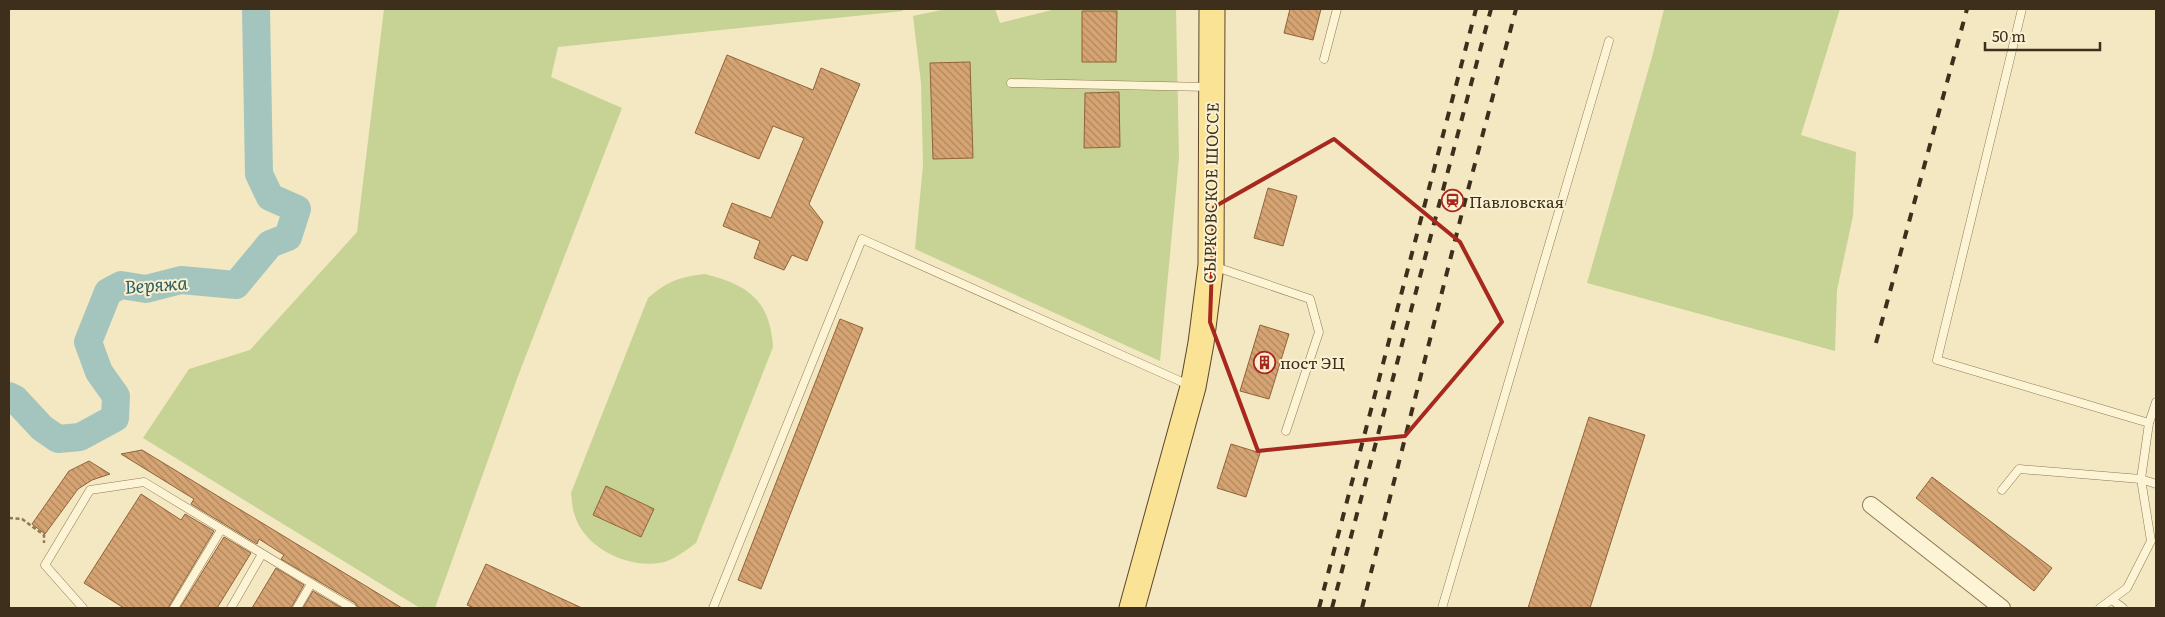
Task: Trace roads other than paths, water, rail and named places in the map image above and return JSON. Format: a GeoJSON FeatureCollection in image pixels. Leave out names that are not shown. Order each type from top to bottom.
{"type":"FeatureCollection","features":[{"type":"Feature","properties":{"kind":"main road","name":"СЫРКОВСКОЕ ШОССЕ"},"geometry":{"type":"LineString","coordinates":[[1132,608],[1193,387],[1201,343],[1211,265],[1212,9]]}},
{"type":"Feature","properties":{"kind":"street"},"geometry":{"type":"LineString","coordinates":[[1871,505],[2002,608]]}},
{"type":"Feature","properties":{"kind":"lane"},"geometry":{"type":"LineString","coordinates":[[1324,59],[1337,9]]}},
{"type":"Feature","properties":{"kind":"lane"},"geometry":{"type":"LineString","coordinates":[[2022,9],[1937,360],[2149,423]]}},
{"type":"Feature","properties":{"kind":"lane"},"geometry":{"type":"LineString","coordinates":[[1442,608],[1608,41]]}},
{"type":"Feature","properties":{"kind":"lane"},"geometry":{"type":"LineString","coordinates":[[1011,83],[1212,87]]}},
{"type":"Feature","properties":{"kind":"lane"},"geometry":{"type":"LineString","coordinates":[[713,608],[862,239],[1193,387]]}},
{"type":"Feature","properties":{"kind":"lane"},"geometry":{"type":"LineString","coordinates":[[1211,265],[1310,299],[1318,332],[1286,431]]}},
{"type":"Feature","properties":{"kind":"lane"},"geometry":{"type":"LineString","coordinates":[[2100,608],[2127,588],[2151,541],[2141,479],[2149,423],[2156,402]]}},
{"type":"Feature","properties":{"kind":"lane"},"geometry":{"type":"LineString","coordinates":[[2002,490],[2019,469],[2141,479],[2156,484]]}},
{"type":"Feature","properties":{"kind":"lane"},"geometry":{"type":"LineString","coordinates":[[83,608],[46,565],[90,490],[144,482],[349,607]]}},
{"type":"Feature","properties":{"kind":"lane"},"geometry":{"type":"LineString","coordinates":[[174,608],[221,530]]}},
{"type":"Feature","properties":{"kind":"lane"},"geometry":{"type":"LineString","coordinates":[[231,608],[262,554]]}},
{"type":"Feature","properties":{"kind":"lane"},"geometry":{"type":"LineString","coordinates":[[297,608],[311,584]]}},
{"type":"Feature","properties":{"kind":"lane"},"geometry":{"type":"LineString","coordinates":[[2112,600],[2122,608]]}},
{"type":"Feature","properties":{"kind":"waterway","name":"Веряжа"},"geometry":{"type":"LineString","coordinates":[[9,396],[15,399],[42,428],[58,439],[80,437],[115,418],[116,396],[99,372],[88,342],[108,292],[121,285],[146,289],[181,280],[236,285],[270,244],[288,237],[297,209],[270,197],[259,174],[256,9]]}},
{"type":"Feature","properties":{"kind":"railway"},"geometry":{"type":"LineString","coordinates":[[1319,608],[1476,9]]}},
{"type":"Feature","properties":{"kind":"railway"},"geometry":{"type":"LineString","coordinates":[[1332,608],[1491,9]]}},
{"type":"Feature","properties":{"kind":"railway"},"geometry":{"type":"LineString","coordinates":[[1362,608],[1464,205],[1516,9]]}},
{"type":"Feature","properties":{"kind":"railway"},"geometry":{"type":"LineString","coordinates":[[1876,343],[1967,9]]}},
{"type":"Feature","properties":{"kind":"place","name":"Павловская"},"geometry":{"type":"Point","coordinates":[1453,201]}},
{"type":"Feature","properties":{"kind":"place","name":"пост ЭЦ"},"geometry":{"type":"Point","coordinates":[1264,362]}}]}
